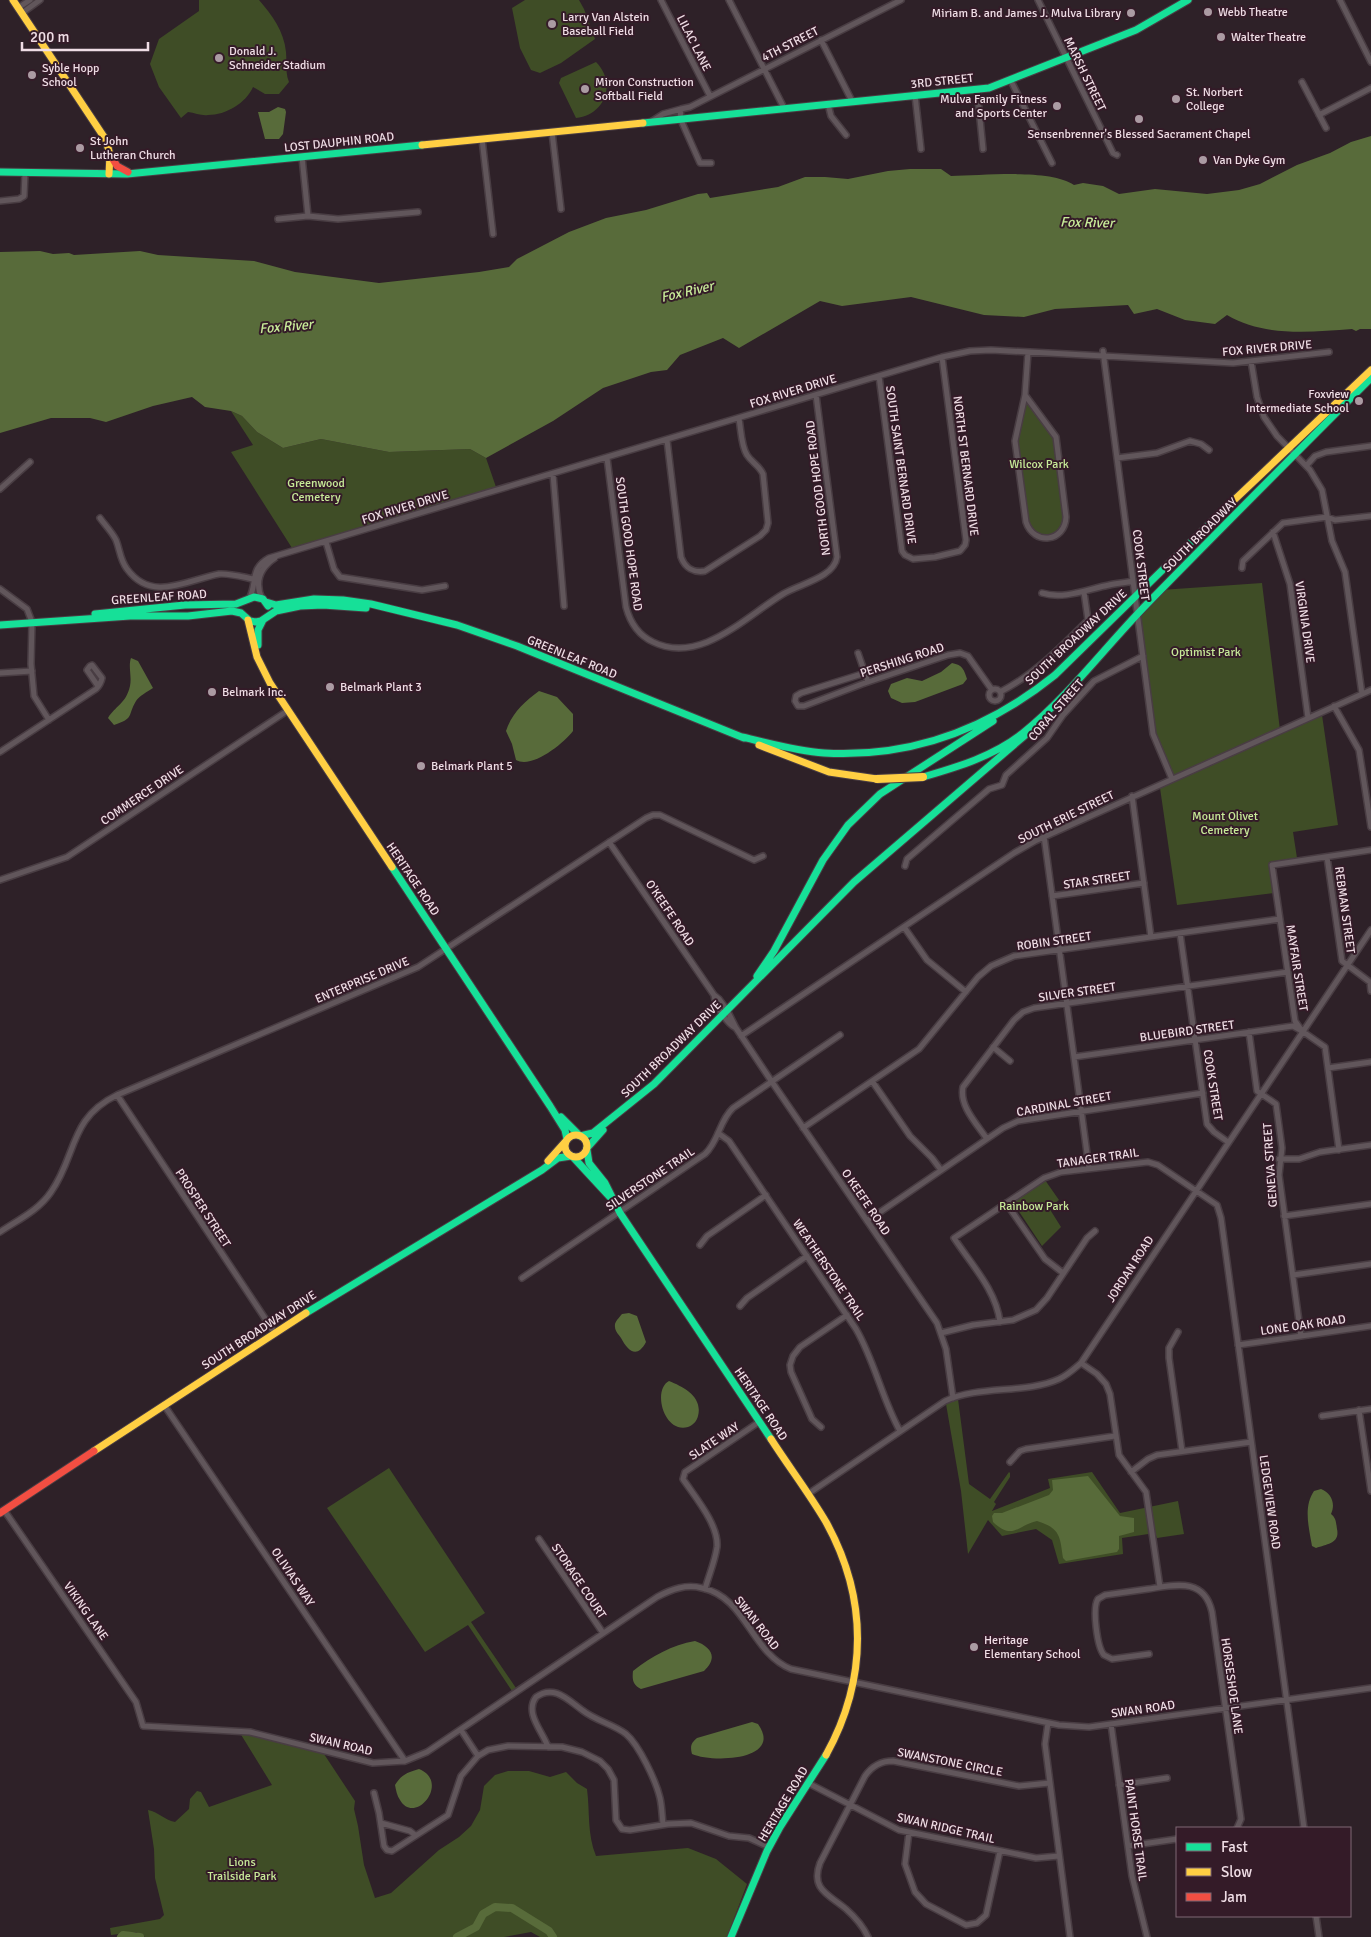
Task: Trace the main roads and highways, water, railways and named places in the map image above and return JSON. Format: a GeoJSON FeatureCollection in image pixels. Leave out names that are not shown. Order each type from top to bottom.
{"type":"FeatureCollection","features":[{"type":"Feature","properties":{"kind":"main road"},"geometry":{"type":"LineString","coordinates":[[13,0],[86,109],[108,146],[115,164],[122,170],[133,173]]}},
{"type":"Feature","properties":{"kind":"main road","name":"3RD STREET"},"geometry":{"type":"LineString","coordinates":[[680,118],[997,86],[1136,30],[1188,0]]}},
{"type":"Feature","properties":{"kind":"main road","name":"LOST DAUPHIN ROAD"},"geometry":{"type":"LineString","coordinates":[[0,172],[133,173],[302,158],[680,118]]}},
{"type":"Feature","properties":{"kind":"main road"},"geometry":{"type":"LineString","coordinates":[[108,146],[109,174]]}},
{"type":"Feature","properties":{"kind":"main road","name":"SOUTH BROADWAY DRIVE"},"geometry":{"type":"LineString","coordinates":[[749,988],[774,951],[830,848],[858,814],[880,794],[901,779],[1012,708],[1048,682],[1288,448],[1371,370]]}},
{"type":"Feature","properties":{"kind":"main road","name":"SOUTH BROADWAY"},"geometry":{"type":"LineString","coordinates":[[1049,710],[1137,614],[1371,378]]}},
{"type":"Feature","properties":{"kind":"main road"},"geometry":{"type":"LineString","coordinates":[[256,597],[264,601],[268,610],[264,619],[258,622],[246,618],[243,609],[248,600],[256,597]]}},
{"type":"Feature","properties":{"kind":"main road","name":"GREENLEAF ROAD"},"geometry":{"type":"LineString","coordinates":[[264,601],[276,605],[314,599],[356,601],[457,625],[488,635],[742,737]]}},
{"type":"Feature","properties":{"kind":"main road","name":"GREENLEAF ROAD"},"geometry":{"type":"LineString","coordinates":[[74,618],[124,610],[197,604],[236,604],[248,600]]}},
{"type":"Feature","properties":{"kind":"main road","name":"GREENLEAF ROAD"},"geometry":{"type":"LineString","coordinates":[[264,619],[281,610],[311,605],[390,610]]}},
{"type":"Feature","properties":{"kind":"main road","name":"GREENLEAF ROAD"},"geometry":{"type":"LineString","coordinates":[[0,624],[74,618],[188,616],[232,611],[246,618]]}},
{"type":"Feature","properties":{"kind":"main road","name":"HERITAGE ROAD"},"geometry":{"type":"LineString","coordinates":[[246,618],[254,650],[270,683],[287,711],[564,1127],[566,1141]]}},
{"type":"Feature","properties":{"kind":"main road","name":"HERITAGE ROAD"},"geometry":{"type":"LineString","coordinates":[[260,663],[257,638],[258,630],[264,619]]}},
{"type":"Feature","properties":{"kind":"main road"},"geometry":{"type":"LineString","coordinates":[[742,737],[776,746],[823,753],[877,752],[904,748],[952,735],[1012,708]]}},
{"type":"Feature","properties":{"kind":"main road"},"geometry":{"type":"LineString","coordinates":[[742,737],[818,769],[840,774],[876,779],[923,776],[965,765],[988,755],[1022,734],[1049,710]]}},
{"type":"Feature","properties":{"kind":"main road","name":"SOUTH BROADWAY DRIVE"},"geometry":{"type":"LineString","coordinates":[[580,1135],[593,1133],[608,1123],[654,1084],[854,882],[1010,750],[1049,710]]}},
{"type":"Feature","properties":{"kind":"main road","name":"HERITAGE ROAD"},"geometry":{"type":"LineString","coordinates":[[550,1106],[580,1135]]}},
{"type":"Feature","properties":{"kind":"main road","name":"SOUTH BROADWAY DRIVE"},"geometry":{"type":"LineString","coordinates":[[587,1149],[608,1123]]}},
{"type":"Feature","properties":{"kind":"main road"},"geometry":{"type":"LineString","coordinates":[[580,1135],[586,1141],[587,1149],[581,1156],[572,1157],[566,1150],[566,1141],[572,1136],[580,1135]]}},
{"type":"Feature","properties":{"kind":"main road","name":"SOUTH BROADWAY DRIVE"},"geometry":{"type":"LineString","coordinates":[[535,1174],[566,1141]]}},
{"type":"Feature","properties":{"kind":"main road","name":"HERITAGE ROAD"},"geometry":{"type":"LineString","coordinates":[[587,1149],[589,1163],[605,1183],[620,1212],[833,1534],[847,1566],[855,1596],[859,1634],[858,1656],[854,1683],[840,1728],[826,1756],[769,1847],[755,1875],[731,1937]]}},
{"type":"Feature","properties":{"kind":"main road","name":"SOUTH BROADWAY DRIVE"},"geometry":{"type":"LineString","coordinates":[[2,1512],[274,1332],[542,1170],[558,1158],[572,1157]]}},
{"type":"Feature","properties":{"kind":"main road","name":"HERITAGE ROAD"},"geometry":{"type":"LineString","coordinates":[[572,1157],[612,1199]]}},
{"type":"Feature","properties":{"kind":"water"},"geometry":{"type":"Polygon","coordinates":[[[278,107],[285,109],[286,112],[283,134],[279,139],[265,139],[258,112],[269,112],[278,107]]]}},
{"type":"Feature","properties":{"kind":"water","name":"Fox River"},"geometry":{"type":"Polygon","coordinates":[[[1371,136],[1371,329],[1304,332],[1272,330],[1241,322],[1227,315],[1215,324],[1185,320],[1157,309],[1134,314],[1128,305],[1055,309],[1024,317],[984,315],[911,297],[842,306],[820,301],[739,348],[723,338],[680,355],[667,370],[651,372],[603,388],[553,421],[486,458],[470,449],[389,452],[321,439],[283,448],[257,432],[242,416],[231,411],[205,407],[192,397],[153,406],[106,422],[90,418],[51,418],[0,433],[0,252],[40,251],[74,255],[140,251],[158,255],[254,261],[295,272],[379,283],[509,267],[517,259],[569,232],[606,218],[646,210],[698,194],[707,193],[710,198],[778,187],[805,177],[848,179],[888,171],[941,169],[951,176],[1015,174],[1049,176],[1074,185],[1083,183],[1103,186],[1119,194],[1155,189],[1207,194],[1239,190],[1260,184],[1297,165],[1330,153],[1351,142],[1371,136]]]}},
{"type":"Feature","properties":{"kind":"water"},"geometry":{"type":"Polygon","coordinates":[[[131,658],[138,661],[153,688],[137,699],[128,718],[114,725],[108,718],[123,701],[128,692],[131,658]]]}},
{"type":"Feature","properties":{"kind":"water"},"geometry":{"type":"Polygon","coordinates":[[[952,663],[959,665],[964,671],[967,679],[963,684],[915,702],[902,703],[891,698],[888,691],[891,684],[907,678],[922,681],[941,672],[952,663]]]}},
{"type":"Feature","properties":{"kind":"water"},"geometry":{"type":"Polygon","coordinates":[[[539,691],[557,697],[573,714],[573,731],[547,754],[523,762],[516,760],[506,731],[519,708],[539,691]]]}},
{"type":"Feature","properties":{"kind":"water"},"geometry":{"type":"Polygon","coordinates":[[[629,1313],[637,1316],[646,1342],[636,1352],[627,1346],[615,1328],[616,1322],[622,1314],[629,1313]]]}},
{"type":"Feature","properties":{"kind":"water"},"geometry":{"type":"Polygon","coordinates":[[[669,1381],[681,1386],[698,1403],[697,1418],[688,1427],[680,1427],[673,1424],[663,1410],[661,1393],[669,1381]]]}},
{"type":"Feature","properties":{"kind":"water"},"geometry":{"type":"Polygon","coordinates":[[[1088,1476],[1120,1516],[1134,1518],[1134,1532],[1119,1536],[1119,1549],[1117,1552],[1066,1561],[1063,1558],[1058,1534],[1045,1524],[1037,1521],[1011,1531],[1000,1528],[993,1522],[992,1516],[994,1513],[1002,1513],[1049,1495],[1053,1490],[1052,1480],[1088,1476]]]}},
{"type":"Feature","properties":{"kind":"water"},"geometry":{"type":"Polygon","coordinates":[[[1321,1489],[1327,1493],[1333,1502],[1331,1514],[1335,1520],[1337,1537],[1329,1544],[1316,1548],[1312,1546],[1308,1525],[1308,1511],[1314,1491],[1321,1489]]]}},
{"type":"Feature","properties":{"kind":"water"},"geometry":{"type":"Polygon","coordinates":[[[695,1641],[706,1646],[711,1653],[711,1662],[704,1671],[641,1689],[635,1684],[633,1671],[670,1648],[695,1641]]]}},
{"type":"Feature","properties":{"kind":"water"},"geometry":{"type":"Polygon","coordinates":[[[752,1722],[758,1724],[763,1736],[761,1746],[754,1752],[729,1758],[702,1757],[692,1754],[693,1741],[697,1738],[752,1722]]]}},
{"type":"Feature","properties":{"kind":"water"},"geometry":{"type":"Polygon","coordinates":[[[419,1769],[428,1775],[432,1783],[431,1791],[421,1805],[414,1808],[406,1807],[399,1798],[395,1785],[405,1774],[419,1769]]]}},
{"type":"Feature","properties":{"kind":"waterway"},"geometry":{"type":"LineString","coordinates":[[457,1937],[476,1927],[483,1914],[495,1907],[512,1908],[549,1931],[553,1937]]}},
{"type":"Feature","properties":{"kind":"waterway"},"geometry":{"type":"LineString","coordinates":[[121,1937],[123,1935],[140,1937]]}},
{"type":"Feature","properties":{"kind":"place","name":"Webb Theatre"},"geometry":{"type":"Point","coordinates":[1208,12]}},
{"type":"Feature","properties":{"kind":"place","name":"Miriam B. and James J. Mulva Library"},"geometry":{"type":"Point","coordinates":[1131,13]}},
{"type":"Feature","properties":{"kind":"place","name":"Larry Van Alstein Baseball Field"},"geometry":{"type":"Point","coordinates":[552,24]}},
{"type":"Feature","properties":{"kind":"place","name":"Walter Theatre"},"geometry":{"type":"Point","coordinates":[1221,37]}},
{"type":"Feature","properties":{"kind":"place","name":"Donald J. Schneider Stadium"},"geometry":{"type":"Point","coordinates":[219,58]}},
{"type":"Feature","properties":{"kind":"place","name":"Syble Hopp School"},"geometry":{"type":"Point","coordinates":[32,75]}},
{"type":"Feature","properties":{"kind":"place","name":"Miron Construction Softball Field"},"geometry":{"type":"Point","coordinates":[585,89]}},
{"type":"Feature","properties":{"kind":"place","name":"St. Norbert College"},"geometry":{"type":"Point","coordinates":[1176,99]}},
{"type":"Feature","properties":{"kind":"place","name":"Mulva Family Fitness and Sports Center"},"geometry":{"type":"Point","coordinates":[1057,106]}},
{"type":"Feature","properties":{"kind":"place","name":"Sensenbrenner's Blessed Sacrament Chapel"},"geometry":{"type":"Point","coordinates":[1139,119]}},
{"type":"Feature","properties":{"kind":"place","name":"St John Lutheran Church"},"geometry":{"type":"Point","coordinates":[80,148]}},
{"type":"Feature","properties":{"kind":"place","name":"Van Dyke Gym"},"geometry":{"type":"Point","coordinates":[1203,160]}},
{"type":"Feature","properties":{"kind":"place","name":"Foxview Intermediate School"},"geometry":{"type":"Point","coordinates":[1359,401]}},
{"type":"Feature","properties":{"kind":"place","name":"Belmark Plant 3"},"geometry":{"type":"Point","coordinates":[330,687]}},
{"type":"Feature","properties":{"kind":"place","name":"Belmark Inc."},"geometry":{"type":"Point","coordinates":[212,692]}},
{"type":"Feature","properties":{"kind":"place","name":"Belmark Plant 5"},"geometry":{"type":"Point","coordinates":[421,766]}},
{"type":"Feature","properties":{"kind":"place","name":"Heritage Elementary School"},"geometry":{"type":"Point","coordinates":[974,1647]}},
{"type":"Feature","properties":{"kind":"park label","name":"Wilcox Park"},"geometry":{"type":"Point","coordinates":[1039,464]}},
{"type":"Feature","properties":{"kind":"park label","name":"Greenwood Cemetery"},"geometry":{"type":"Point","coordinates":[316,490]}},
{"type":"Feature","properties":{"kind":"park label","name":"Optimist Park"},"geometry":{"type":"Point","coordinates":[1206,652]}},
{"type":"Feature","properties":{"kind":"park label","name":"Mount Olivet Cemetery"},"geometry":{"type":"Point","coordinates":[1225,823]}},
{"type":"Feature","properties":{"kind":"park label","name":"Rainbow Park"},"geometry":{"type":"Point","coordinates":[1034,1206]}},
{"type":"Feature","properties":{"kind":"park label","name":"Lions Trailside Park"},"geometry":{"type":"Point","coordinates":[242,1869]}}]}
